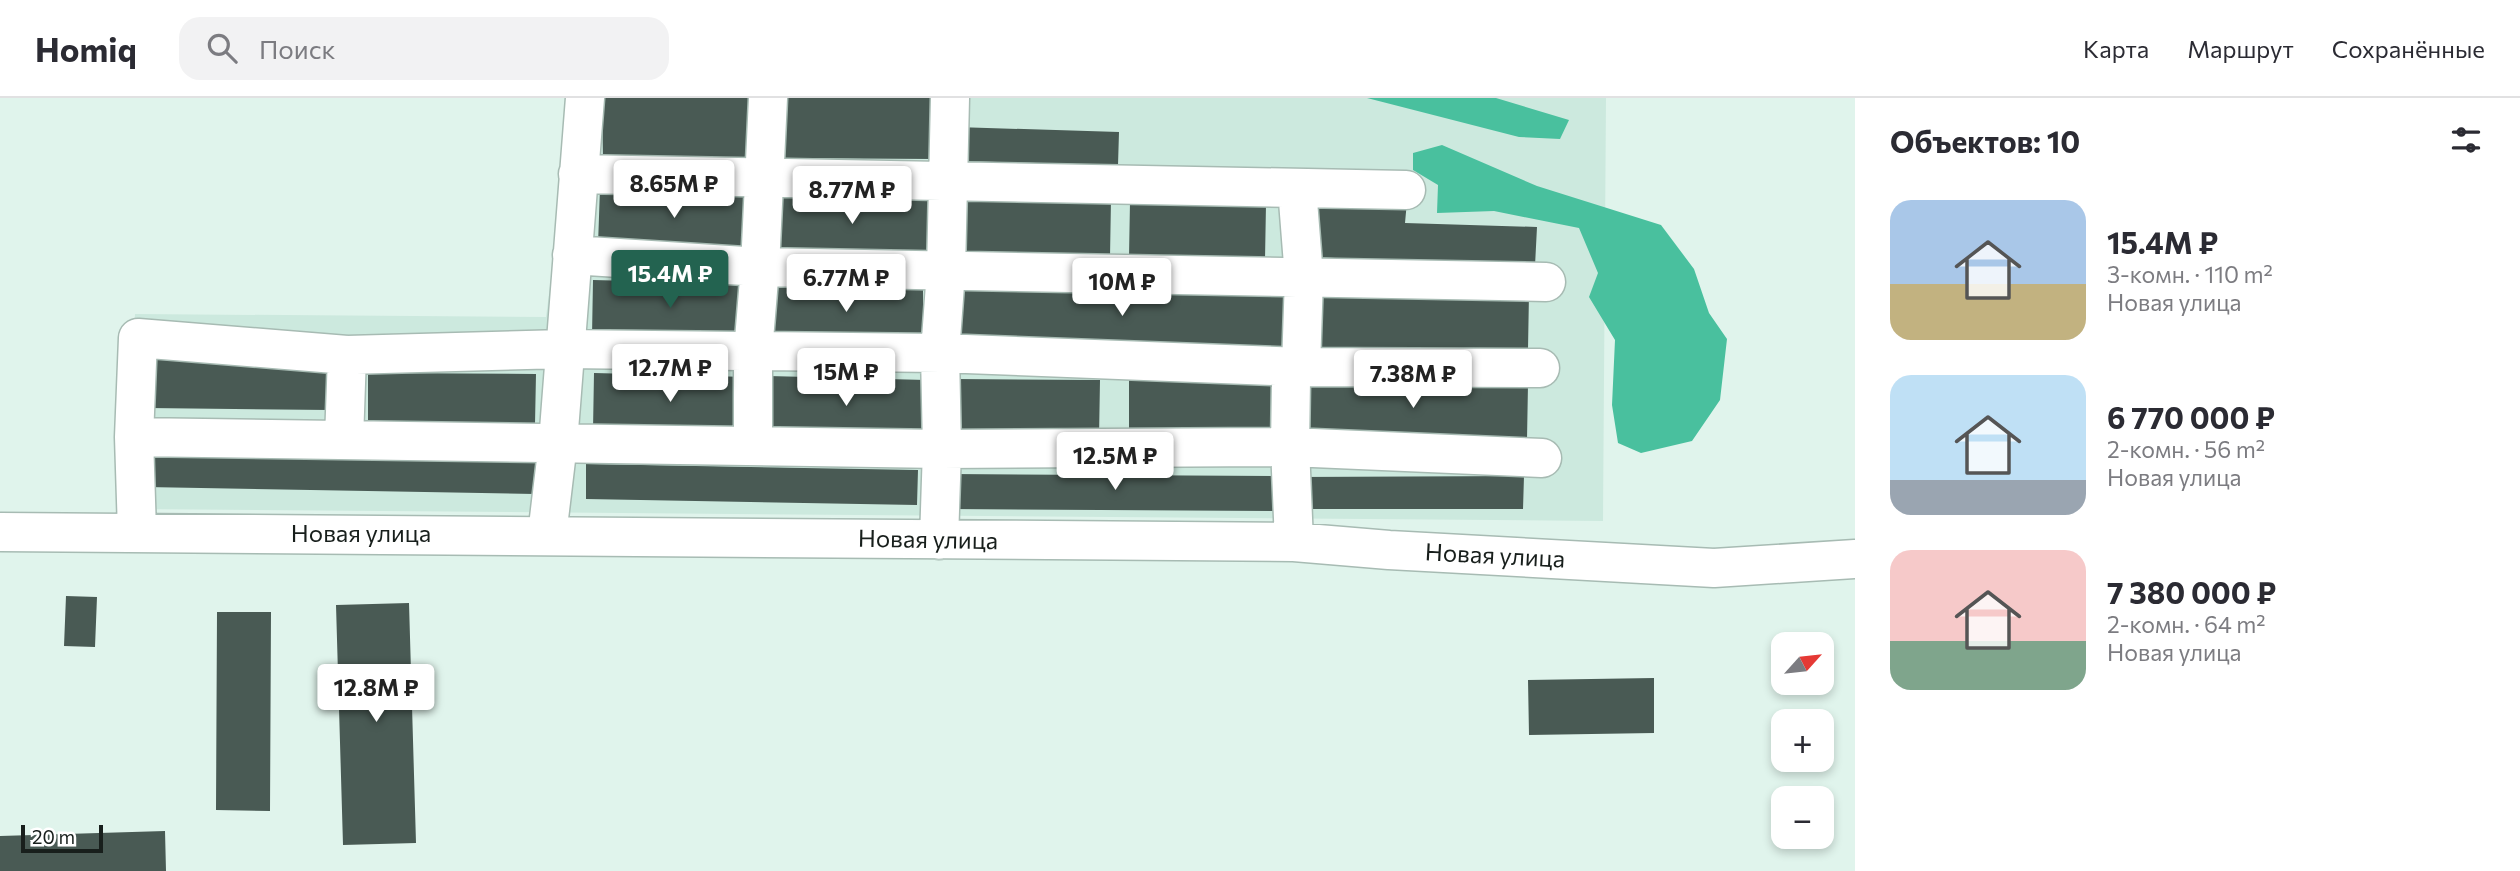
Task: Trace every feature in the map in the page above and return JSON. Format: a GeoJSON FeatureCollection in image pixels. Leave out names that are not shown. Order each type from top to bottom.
{"type":"FeatureCollection","features":[{"type":"Feature","properties":{"kind":"street"},"geometry":{"type":"LineString","coordinates":[[547,535],[558,443],[585,98]]}},
{"type":"Feature","properties":{"kind":"street"},"geometry":{"type":"LineString","coordinates":[[753,446],[753,352],[768,98]]}},
{"type":"Feature","properties":{"kind":"street"},"geometry":{"type":"LineString","coordinates":[[939,540],[942,449],[940,353],[946,271],[950,98]]}},
{"type":"Feature","properties":{"kind":"street"},"geometry":{"type":"LineString","coordinates":[[578,174],[1406,190]]}},
{"type":"Feature","properties":{"kind":"street"},"geometry":{"type":"LineString","coordinates":[[1294,542],[1290,447],[1291,380],[1301,367],[1304,277],[1297,188]]}},
{"type":"Feature","properties":{"kind":"street"},"geometry":{"type":"LineString","coordinates":[[572,255],[760,267],[1545,282]]}},
{"type":"Feature","properties":{"kind":"street"},"geometry":{"type":"LineString","coordinates":[[137,533],[134,437],[138,338],[347,355],[564,349],[940,353],[1301,367],[1540,368]]}},
{"type":"Feature","properties":{"kind":"street"},"geometry":{"type":"LineString","coordinates":[[344,440],[347,355]]}},
{"type":"Feature","properties":{"kind":"street"},"geometry":{"type":"LineString","coordinates":[[134,437],[942,449],[1290,447],[1542,458]]}},
{"type":"Feature","properties":{"kind":"street","name":"Новая улица"},"geometry":{"type":"LineString","coordinates":[[0,532],[1294,542],[1389,550],[1714,568],[1855,559]]}},
{"type":"Feature","properties":{"kind":"shaded area"},"geometry":{"type":"Polygon","coordinates":[[[574,98],[1606,98],[1603,521],[128,509],[135,314],[546,317],[574,98]]]}},
{"type":"Feature","properties":{"kind":"shaded area"},"geometry":{"type":"Polygon","coordinates":[[[1367,98],[1496,98],[1569,120],[1560,139],[1519,137],[1367,98]]]}},
{"type":"Feature","properties":{"kind":"shaded area"},"geometry":{"type":"Polygon","coordinates":[[[1442,145],[1537,186],[1661,225],[1694,269],[1709,313],[1727,339],[1720,400],[1692,441],[1641,453],[1618,443],[1612,405],[1615,340],[1589,297],[1598,273],[1579,228],[1494,211],[1437,213],[1438,185],[1413,170],[1413,153],[1442,145]]]}},
{"type":"Feature","properties":{"kind":"building"},"geometry":{"type":"Polygon","coordinates":[[[602,98],[755,98],[756,158],[603,161],[602,98]]]}},
{"type":"Feature","properties":{"kind":"building"},"geometry":{"type":"Polygon","coordinates":[[[778,98],[934,98],[934,159],[777,158],[778,98]]]}},
{"type":"Feature","properties":{"kind":"building"},"geometry":{"type":"Polygon","coordinates":[[[956,127],[1119,132],[1118,165],[955,161],[956,127]]]}},
{"type":"Feature","properties":{"kind":"building"},"geometry":{"type":"Polygon","coordinates":[[[600,188],[749,194],[747,251],[598,245],[600,188]]]}},
{"type":"Feature","properties":{"kind":"building"},"geometry":{"type":"Polygon","coordinates":[[[953,197],[1111,199],[1110,257],[953,255],[953,197]]]}},
{"type":"Feature","properties":{"kind":"building"},"geometry":{"type":"Polygon","coordinates":[[[1313,197],[1407,201],[1405,223],[1537,227],[1535,266],[1310,257],[1313,197]]]}},
{"type":"Feature","properties":{"kind":"building"},"geometry":{"type":"Polygon","coordinates":[[[771,198],[931,198],[932,254],[772,254],[771,198]]]}},
{"type":"Feature","properties":{"kind":"building"},"geometry":{"type":"Polygon","coordinates":[[[1130,202],[1266,204],[1265,260],[1129,257],[1130,202]]]}},
{"type":"Feature","properties":{"kind":"building"},"geometry":{"type":"Polygon","coordinates":[[[593,280],[748,284],[746,341],[592,336],[593,280]]]}},
{"type":"Feature","properties":{"kind":"building"},"geometry":{"type":"Polygon","coordinates":[[[770,287],[923,287],[923,341],[770,342],[770,287]]]}},
{"type":"Feature","properties":{"kind":"building"},"geometry":{"type":"Polygon","coordinates":[[[952,288],[1291,292],[1291,348],[952,344],[952,288]]]}},
{"type":"Feature","properties":{"kind":"building"},"geometry":{"type":"Polygon","coordinates":[[[1318,291],[1529,293],[1528,349],[1317,347],[1318,291]]]}},
{"type":"Feature","properties":{"kind":"building"},"geometry":{"type":"Polygon","coordinates":[[[149,355],[331,357],[330,410],[148,408],[149,355]]]}},
{"type":"Feature","properties":{"kind":"building"},"geometry":{"type":"Polygon","coordinates":[[[368,373],[536,374],[535,424],[368,423],[368,373]]]}},
{"type":"Feature","properties":{"kind":"building"},"geometry":{"type":"Polygon","coordinates":[[[594,373],[747,377],[746,434],[593,430],[594,373]]]}},
{"type":"Feature","properties":{"kind":"building"},"geometry":{"type":"Polygon","coordinates":[[[768,376],[926,380],[924,440],[767,436],[768,376]]]}},
{"type":"Feature","properties":{"kind":"building"},"geometry":{"type":"Polygon","coordinates":[[[1129,378],[1284,379],[1283,436],[1129,435],[1129,378]]]}},
{"type":"Feature","properties":{"kind":"building"},"geometry":{"type":"Polygon","coordinates":[[[954,379],[1100,380],[1099,438],[953,437],[954,379]]]}},
{"type":"Feature","properties":{"kind":"building"},"geometry":{"type":"Polygon","coordinates":[[[1299,380],[1528,384],[1527,439],[1298,435],[1299,380]]]}},
{"type":"Feature","properties":{"kind":"building"},"geometry":{"type":"Polygon","coordinates":[[[147,453],[535,461],[535,494],[146,487],[147,453]]]}},
{"type":"Feature","properties":{"kind":"building"},"geometry":{"type":"Polygon","coordinates":[[[586,464],[918,470],[917,505],[586,499],[586,464]]]}},
{"type":"Feature","properties":{"kind":"building"},"geometry":{"type":"Polygon","coordinates":[[[950,474],[1280,476],[1280,511],[950,509],[950,474]]]}},
{"type":"Feature","properties":{"kind":"building"},"geometry":{"type":"Polygon","coordinates":[[[1524,476],[1523,509],[1298,509],[1298,477],[1524,476]]]}},
{"type":"Feature","properties":{"kind":"building"},"geometry":{"type":"Polygon","coordinates":[[[66,596],[97,597],[95,647],[64,646],[66,596]]]}},
{"type":"Feature","properties":{"kind":"building"},"geometry":{"type":"Polygon","coordinates":[[[409,603],[416,843],[343,845],[336,605],[409,603]]]}},
{"type":"Feature","properties":{"kind":"building"},"geometry":{"type":"Polygon","coordinates":[[[217,612],[271,612],[270,811],[216,810],[217,612]]]}},
{"type":"Feature","properties":{"kind":"building"},"geometry":{"type":"Polygon","coordinates":[[[1654,678],[1654,733],[1529,735],[1528,680],[1654,678]]]}},
{"type":"Feature","properties":{"kind":"building"},"geometry":{"type":"Polygon","coordinates":[[[165,831],[166,871],[0,871],[0,836],[165,831]]]}}]}
